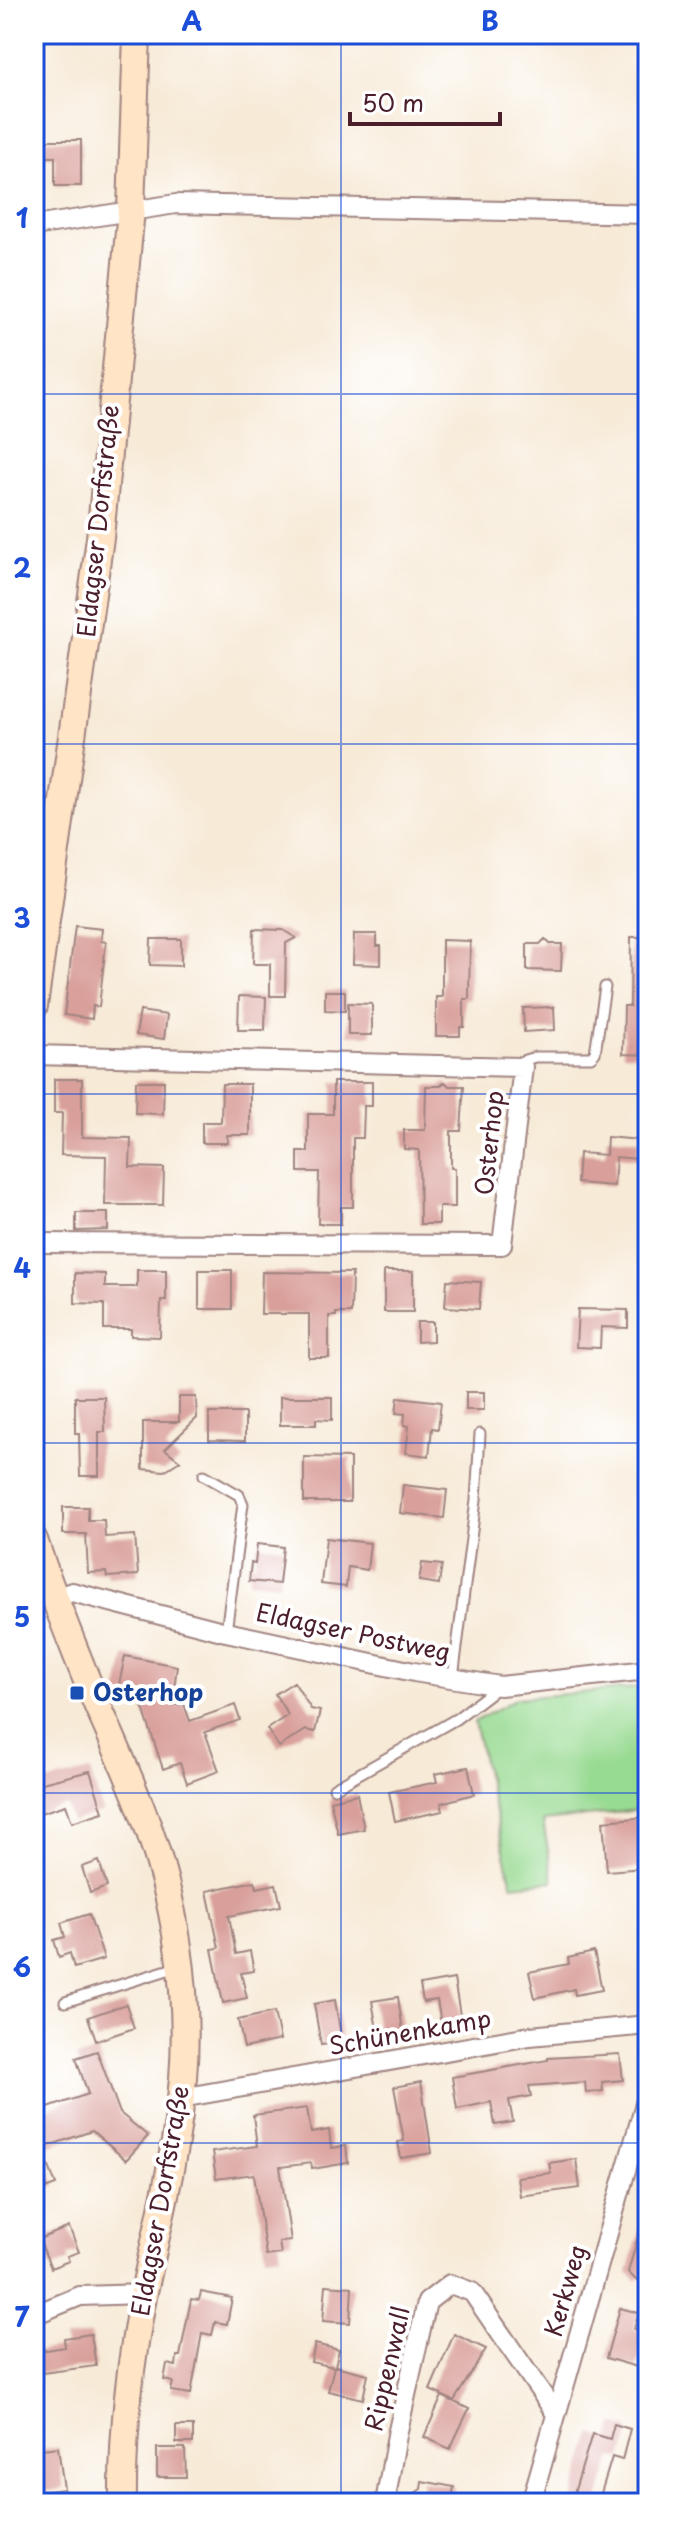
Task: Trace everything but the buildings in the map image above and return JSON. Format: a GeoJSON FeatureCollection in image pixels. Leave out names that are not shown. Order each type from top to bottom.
{"type":"FeatureCollection","features":[{"type":"Feature","properties":{"kind":"street"},"geometry":{"type":"LineString","coordinates":[[120,34],[137,63]]}},
{"type":"Feature","properties":{"kind":"street","name":"Eldagser Dorfstraße"},"geometry":{"type":"LineString","coordinates":[[34,1006],[100,538],[131,210],[137,34]]}},
{"type":"Feature","properties":{"kind":"street"},"geometry":{"type":"LineString","coordinates":[[34,226],[176,204],[648,214]]}},
{"type":"Feature","properties":{"kind":"street","name":"Osterhop"},"geometry":{"type":"LineString","coordinates":[[34,1055],[523,1067],[502,1245],[34,1243]]}},
{"type":"Feature","properties":{"kind":"street","name":"Eldagser Dorfstraße"},"geometry":{"type":"LineString","coordinates":[[34,1540],[54,1598],[145,1818],[168,1901],[181,1966],[184,2056],[181,2098],[170,2177],[144,2294],[126,2407],[123,2503]]}},
{"type":"Feature","properties":{"kind":"street","name":"Eldagser Postweg"},"geometry":{"type":"LineString","coordinates":[[54,1598],[72,1592],[226,1632],[500,1686],[648,1670]]}},
{"type":"Feature","properties":{"kind":"street","name":"Schünenkamp"},"geometry":{"type":"LineString","coordinates":[[181,2098],[530,2036],[648,2025]]}},
{"type":"Feature","properties":{"kind":"street","name":"Kerkweg"},"geometry":{"type":"LineString","coordinates":[[531,2503],[648,2093]]}},
{"type":"Feature","properties":{"kind":"street","name":"Rippenwall"},"geometry":{"type":"LineString","coordinates":[[385,2503],[427,2302],[450,2284],[472,2292],[556,2414]]}},
{"type":"Feature","properties":{"kind":"street"},"geometry":{"type":"LineString","coordinates":[[34,2315],[80,2296],[144,2294]]}},
{"type":"Feature","properties":{"kind":"lane"},"geometry":{"type":"LineString","coordinates":[[523,1067],[525,1060],[535,1057],[591,1057],[595,1053],[605,987]]}},
{"type":"Feature","properties":{"kind":"lane"},"geometry":{"type":"LineString","coordinates":[[453,1678],[476,1500],[480,1434]]}},
{"type":"Feature","properties":{"kind":"lane"},"geometry":{"type":"LineString","coordinates":[[204,1475],[239,1495],[243,1504],[226,1632]]}},
{"type":"Feature","properties":{"kind":"lane"},"geometry":{"type":"LineString","coordinates":[[334,1788],[456,1719],[500,1686]]}},
{"type":"Feature","properties":{"kind":"lane"},"geometry":{"type":"LineString","coordinates":[[65,2002],[181,1966]]}},
{"type":"Feature","properties":{"kind":"green space"},"geometry":{"type":"Polygon","coordinates":[[[648,1687],[648,1809],[543,1821],[553,1881],[512,1885],[474,1722],[517,1698],[648,1687]]]}},
{"type":"Feature","properties":{"kind":"place","name":"Osterhop"},"geometry":{"type":"Point","coordinates":[77,1693]}}]}
